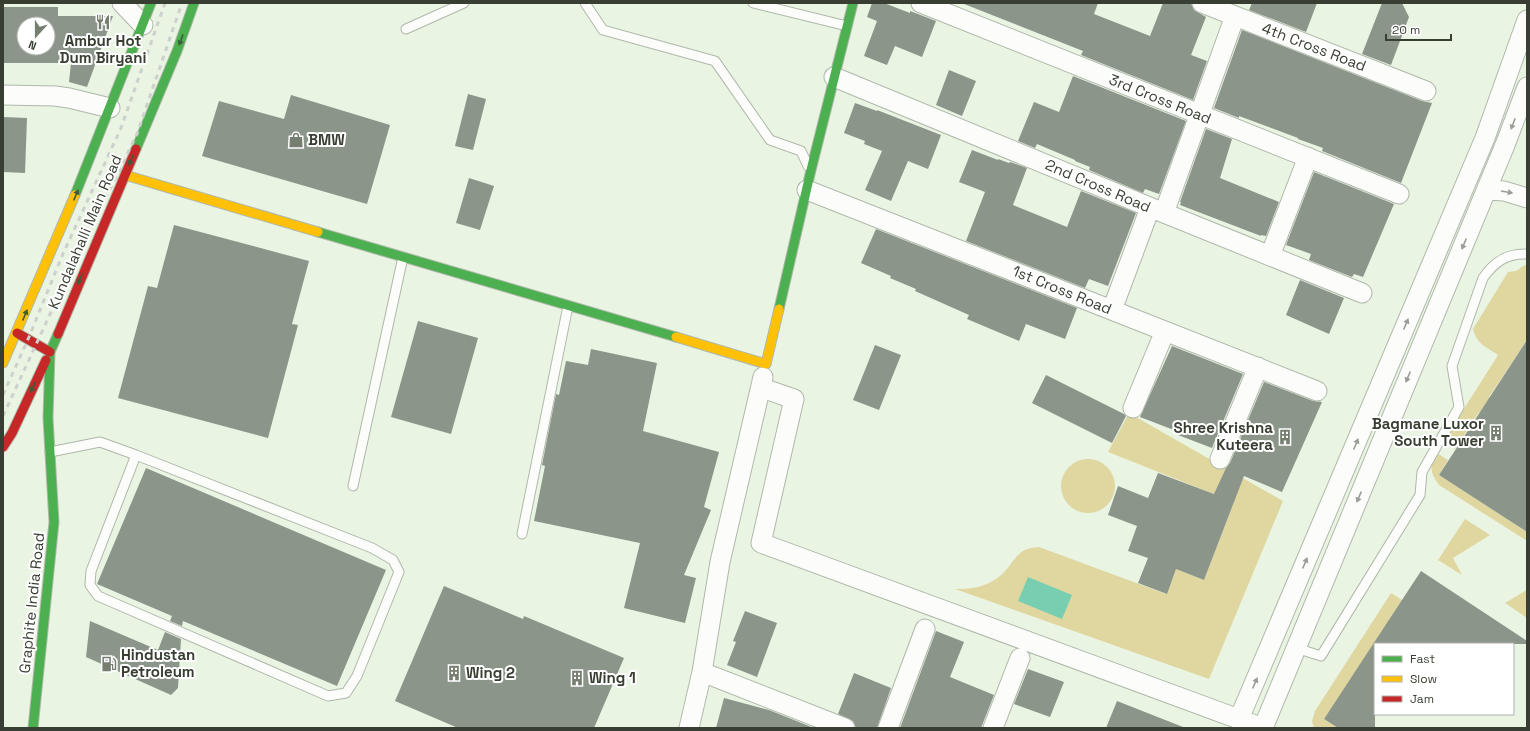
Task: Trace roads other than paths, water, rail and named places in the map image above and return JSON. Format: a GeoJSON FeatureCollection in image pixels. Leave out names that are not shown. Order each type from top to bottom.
{"type":"FeatureCollection","features":[{"type":"Feature","properties":{"kind":"main road","name":"Kundalahalli Main Road"},"geometry":{"type":"LineString","coordinates":[[3,363],[89,163],[151,3]]}},
{"type":"Feature","properties":{"kind":"main road","name":"Kundalahalli Main Road"},"geometry":{"type":"LineString","coordinates":[[52,480],[48,418],[50,352],[177,50],[194,3]]}},
{"type":"Feature","properties":{"kind":"main road"},"geometry":{"type":"LineString","coordinates":[[125,175],[766,364],[811,170],[853,3]]}},
{"type":"Feature","properties":{"kind":"main road"},"geometry":{"type":"LineString","coordinates":[[3,447],[12,433],[50,352],[17,333]]}},
{"type":"Feature","properties":{"kind":"main road","name":"Graphite India Road"},"geometry":{"type":"LineString","coordinates":[[33,728],[54,522],[52,480]]}},
{"type":"Feature","properties":{"kind":"street"},"geometry":{"type":"LineString","coordinates":[[122,3],[143,25]]}},
{"type":"Feature","properties":{"kind":"street","name":"3rd Cross Road"},"geometry":{"type":"LineString","coordinates":[[921,3],[1399,194]]}},
{"type":"Feature","properties":{"kind":"street","name":"4th Cross Road"},"geometry":{"type":"LineString","coordinates":[[1206,4],[1426,91]]}},
{"type":"Feature","properties":{"kind":"street"},"geometry":{"type":"LineString","coordinates":[[1112,310],[1200,114],[1235,16]]}},
{"type":"Feature","properties":{"kind":"street"},"geometry":{"type":"LineString","coordinates":[[1251,725],[1485,138],[1527,20]]}},
{"type":"Feature","properties":{"kind":"street","name":"2nd Cross Road"},"geometry":{"type":"LineString","coordinates":[[834,77],[1157,211],[1362,293]]}},
{"type":"Feature","properties":{"kind":"street"},"geometry":{"type":"LineString","coordinates":[[1251,725],[1296,648],[1486,190],[1527,87]]}},
{"type":"Feature","properties":{"kind":"street"},"geometry":{"type":"LineString","coordinates":[[3,95],[55,96],[110,108]]}},
{"type":"Feature","properties":{"kind":"street"},"geometry":{"type":"LineString","coordinates":[[1270,256],[1308,158]]}},
{"type":"Feature","properties":{"kind":"street","name":"1st Cross Road"},"geometry":{"type":"LineString","coordinates":[[807,190],[1317,391]]}},
{"type":"Feature","properties":{"kind":"street"},"geometry":{"type":"LineString","coordinates":[[1486,190],[1504,191],[1527,198]]}},
{"type":"Feature","properties":{"kind":"street"},"geometry":{"type":"LineString","coordinates":[[1133,408],[1165,331]]}},
{"type":"Feature","properties":{"kind":"street"},"geometry":{"type":"LineString","coordinates":[[689,728],[702,672],[720,562],[762,388],[766,364]]}},
{"type":"Feature","properties":{"kind":"street"},"geometry":{"type":"LineString","coordinates":[[1220,459],[1258,367]]}},
{"type":"Feature","properties":{"kind":"street"},"geometry":{"type":"LineString","coordinates":[[762,388],[794,399],[761,543],[1251,725]]}},
{"type":"Feature","properties":{"kind":"street"},"geometry":{"type":"LineString","coordinates":[[888,728],[925,629]]}},
{"type":"Feature","properties":{"kind":"street"},"geometry":{"type":"LineString","coordinates":[[993,728],[1020,658]]}},
{"type":"Feature","properties":{"kind":"street"},"geometry":{"type":"LineString","coordinates":[[702,672],[845,728]]}},
{"type":"Feature","properties":{"kind":"lane"},"geometry":{"type":"LineString","coordinates":[[406,29],[464,3]]}},
{"type":"Feature","properties":{"kind":"lane"},"geometry":{"type":"LineString","coordinates":[[585,3],[603,30],[715,61],[770,140],[801,150],[811,170]]}},
{"type":"Feature","properties":{"kind":"lane"},"geometry":{"type":"LineString","coordinates":[[753,3],[847,26]]}},
{"type":"Feature","properties":{"kind":"lane"},"geometry":{"type":"LineString","coordinates":[[1296,648],[1321,656],[1420,495],[1422,472],[1460,407],[1452,366],[1483,278],[1488,270],[1503,258],[1511,255],[1527,254]]}},
{"type":"Feature","properties":{"kind":"lane"},"geometry":{"type":"LineString","coordinates":[[353,486],[403,257]]}},
{"type":"Feature","properties":{"kind":"lane"},"geometry":{"type":"LineString","coordinates":[[522,534],[568,306]]}},
{"type":"Feature","properties":{"kind":"lane"},"geometry":{"type":"LineString","coordinates":[[50,452],[100,442],[136,455],[365,545],[393,560],[399,572],[358,676],[346,693],[328,696],[98,596],[90,585],[91,571],[136,455]]}},
{"type":"Feature","properties":{"kind":"railway"},"geometry":{"type":"LineString","coordinates":[[3,395],[29,337],[62,256],[121,128],[165,3]]}},
{"type":"Feature","properties":{"kind":"railway"},"geometry":{"type":"LineString","coordinates":[[3,416],[76,258],[137,134],[182,3]]}},
{"type":"Feature","properties":{"kind":"place","name":"Ambur Hot Dum Biryani"},"geometry":{"type":"Point","coordinates":[103,22]}},
{"type":"Feature","properties":{"kind":"place","name":"BMW"},"geometry":{"type":"Point","coordinates":[296,140]}},
{"type":"Feature","properties":{"kind":"place","name":"Bagmane Luxor South Tower"},"geometry":{"type":"Point","coordinates":[1496,433]}},
{"type":"Feature","properties":{"kind":"place","name":"Shree Krishna Kuteera"},"geometry":{"type":"Point","coordinates":[1285,437]}},
{"type":"Feature","properties":{"kind":"place","name":"Hindustan Petroleum"},"geometry":{"type":"Point","coordinates":[109,664]}},
{"type":"Feature","properties":{"kind":"place","name":"Wing 2"},"geometry":{"type":"Point","coordinates":[454,673]}},
{"type":"Feature","properties":{"kind":"place","name":"Wing 1"},"geometry":{"type":"Point","coordinates":[577,678]}}]}
